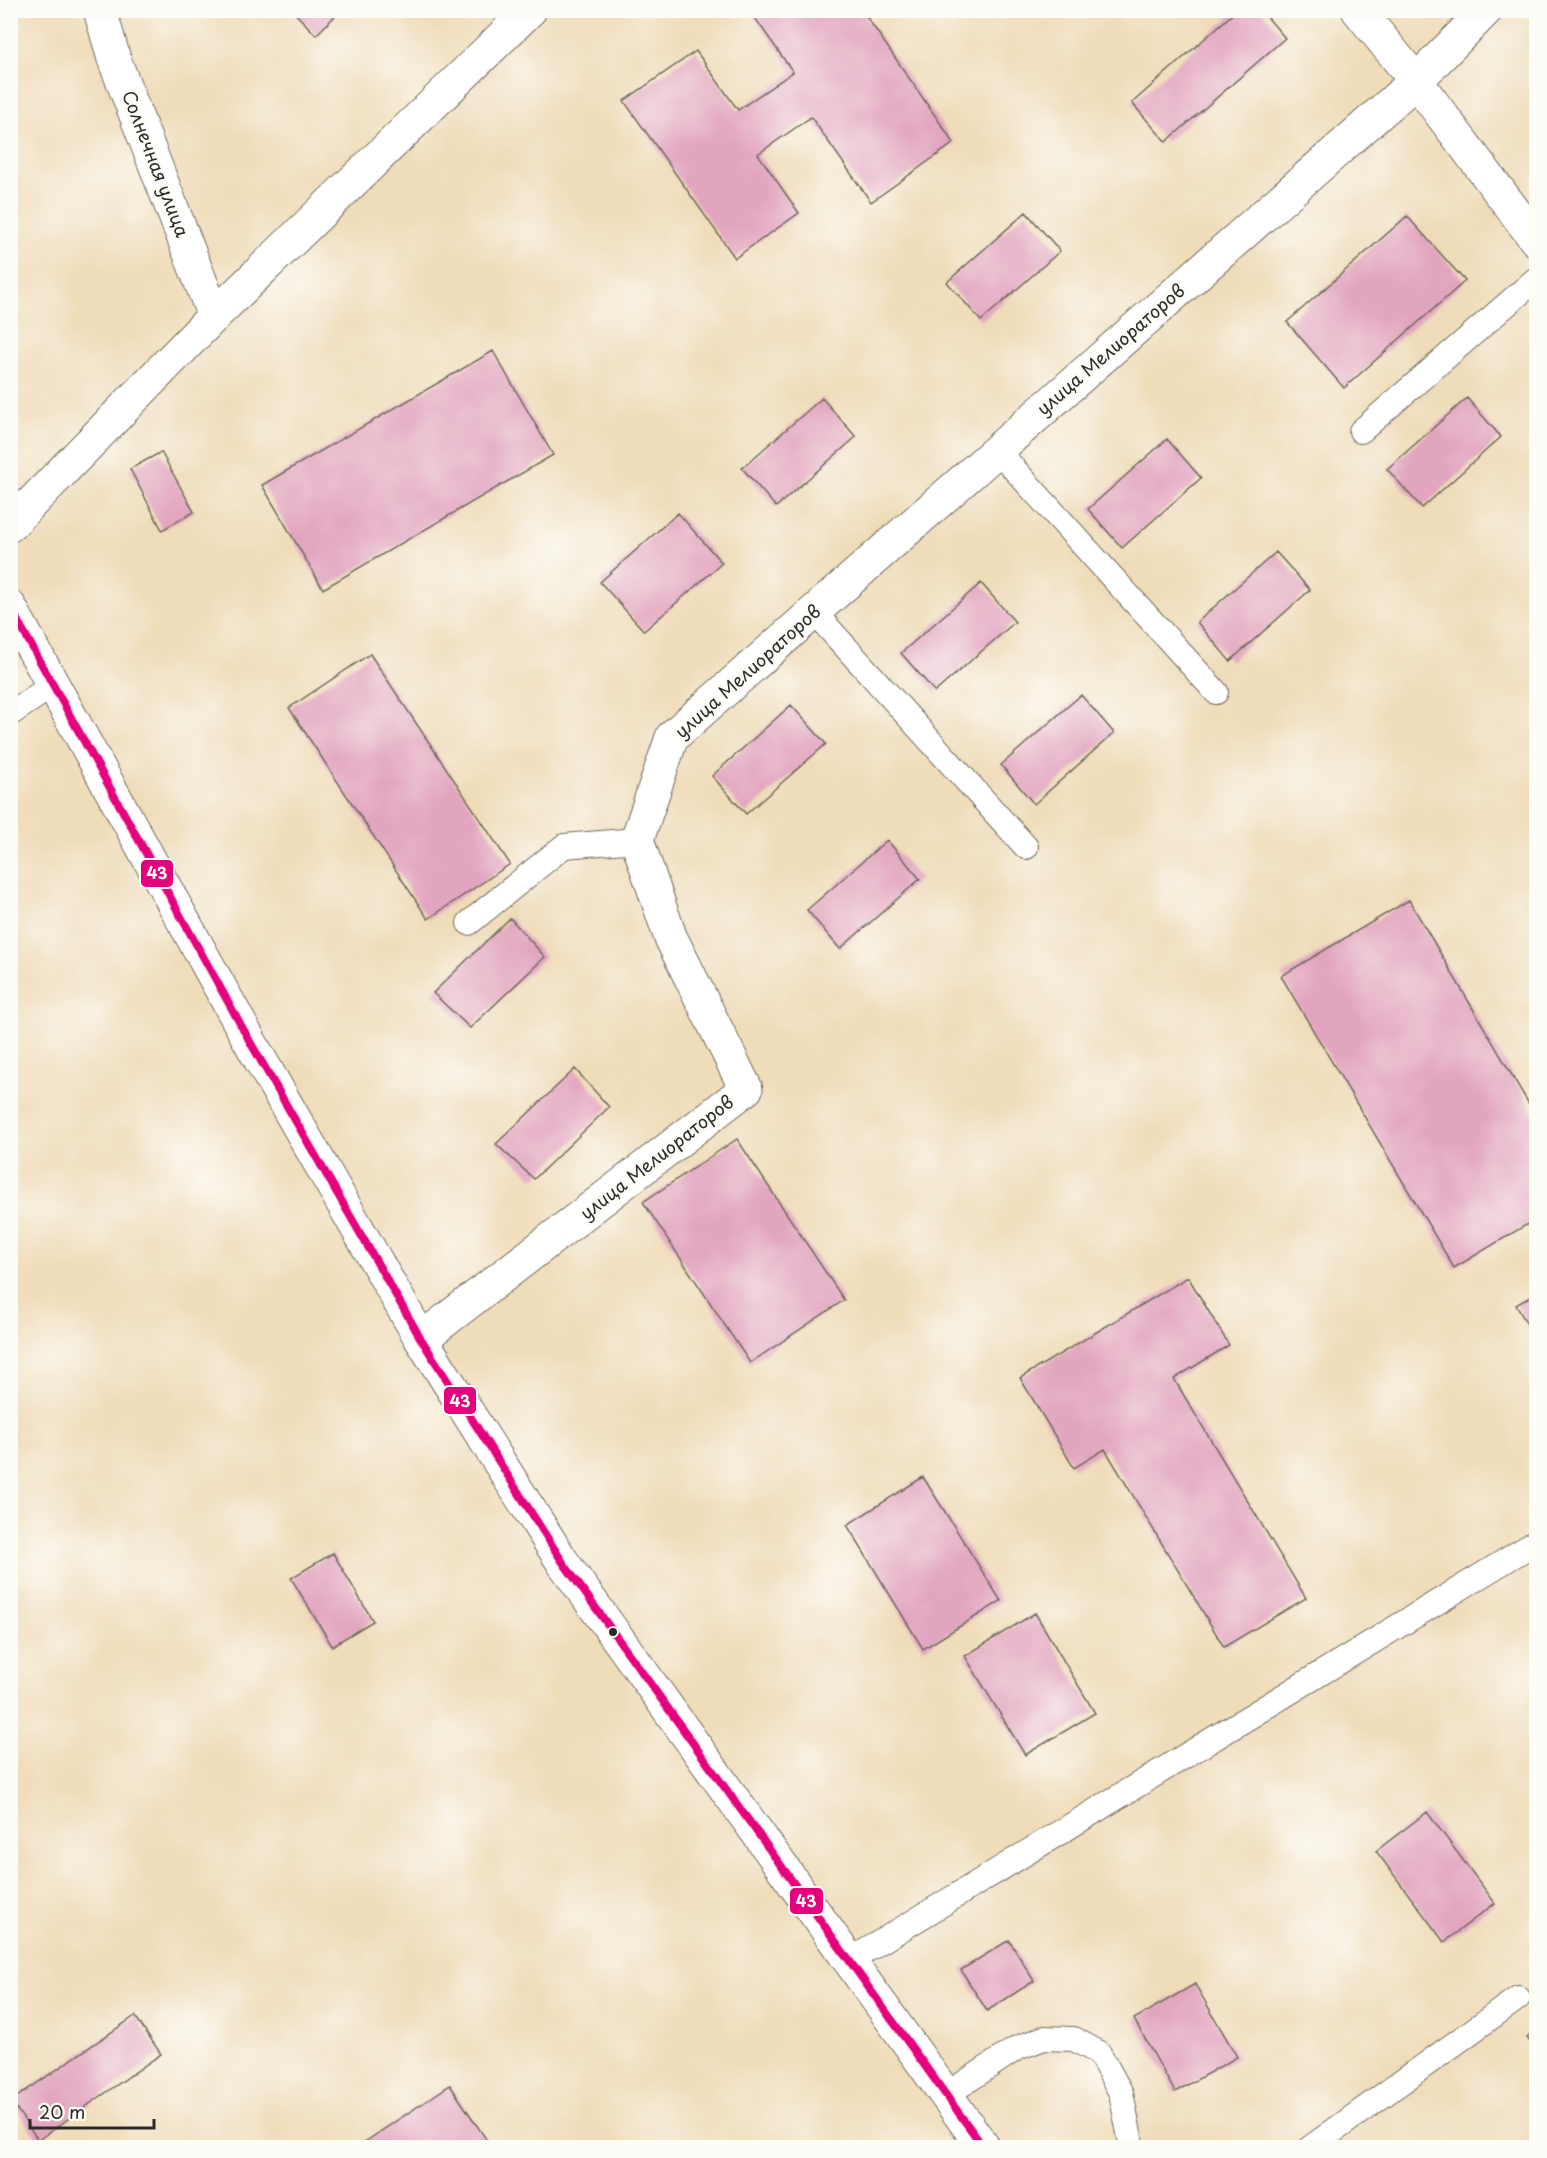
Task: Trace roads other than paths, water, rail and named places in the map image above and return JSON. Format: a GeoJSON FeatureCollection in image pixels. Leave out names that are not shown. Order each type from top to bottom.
{"type":"FeatureCollection","features":[{"type":"Feature","properties":{"kind":"main road","name":"Солнечная улица"},"geometry":{"type":"LineString","coordinates":[[100,10],[114,59],[214,316]]}},
{"type":"Feature","properties":{"kind":"main road"},"geometry":{"type":"LineString","coordinates":[[10,525],[214,316],[530,10]]}},
{"type":"Feature","properties":{"kind":"main road"},"geometry":{"type":"LineString","coordinates":[[1358,10],[1416,81],[1536,240]]}},
{"type":"Feature","properties":{"kind":"main road","name":"улица Мелиораторов"},"geometry":{"type":"LineString","coordinates":[[421,1339],[746,1089],[670,936],[637,840],[672,737],[1416,81],[1486,10]]}},
{"type":"Feature","properties":{"kind":"main road"},"geometry":{"type":"LineString","coordinates":[[10,607],[253,1047],[421,1339],[562,1561],[984,2148]]}},
{"type":"Feature","properties":{"kind":"lane"},"geometry":{"type":"LineString","coordinates":[[1361,431],[1536,279]]}},
{"type":"Feature","properties":{"kind":"lane"},"geometry":{"type":"LineString","coordinates":[[997,450],[1216,692]]}},
{"type":"Feature","properties":{"kind":"lane"},"geometry":{"type":"LineString","coordinates":[[814,612],[1026,848]]}},
{"type":"Feature","properties":{"kind":"lane"},"geometry":{"type":"LineString","coordinates":[[10,714],[53,685]]}},
{"type":"Feature","properties":{"kind":"lane"},"geometry":{"type":"LineString","coordinates":[[469,923],[564,846],[637,840]]}},
{"type":"Feature","properties":{"kind":"lane"},"geometry":{"type":"LineString","coordinates":[[849,1961],[1536,1542]]}},
{"type":"Feature","properties":{"kind":"lane"},"geometry":{"type":"LineString","coordinates":[[1310,2148],[1518,1998]]}},
{"type":"Feature","properties":{"kind":"lane"},"geometry":{"type":"LineString","coordinates":[[946,2095],[1017,2048],[1044,2038],[1074,2039],[1099,2053],[1121,2093],[1132,2148]]}}]}
